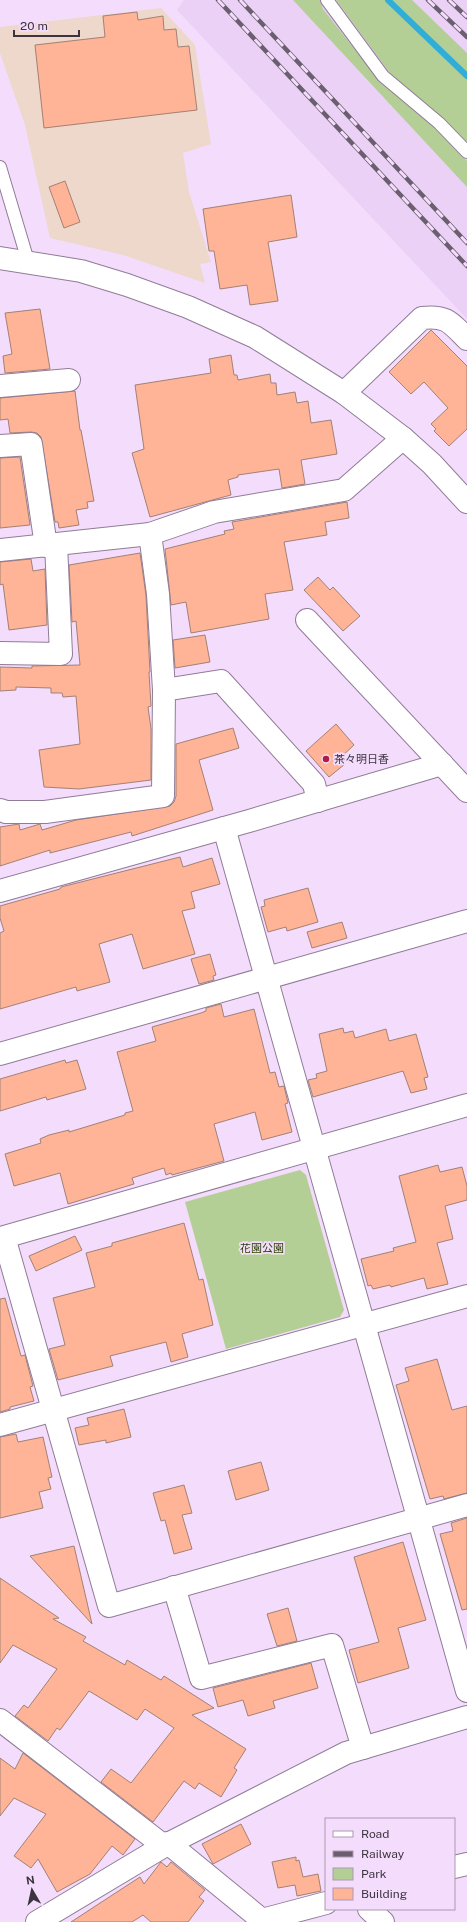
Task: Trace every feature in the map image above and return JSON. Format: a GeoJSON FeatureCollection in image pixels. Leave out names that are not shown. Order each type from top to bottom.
{"type":"FeatureCollection","features":[{"type":"Feature","properties":{"kind":"street"},"geometry":{"type":"LineString","coordinates":[[0,258],[28,261],[81,271],[127,285],[188,306],[255,336],[344,393],[403,438],[432,464],[467,502]]}},
{"type":"Feature","properties":{"kind":"street"},"geometry":{"type":"LineString","coordinates":[[344,393],[422,318],[436,316],[450,322],[467,339]]}},
{"type":"Feature","properties":{"kind":"street"},"geometry":{"type":"LineString","coordinates":[[0,386],[69,380]]}},
{"type":"Feature","properties":{"kind":"street"},"geometry":{"type":"LineString","coordinates":[[0,550],[150,534],[214,512],[344,490],[403,438]]}},
{"type":"Feature","properties":{"kind":"street"},"geometry":{"type":"LineString","coordinates":[[0,446],[31,444],[51,545],[61,654],[0,653]]}},
{"type":"Feature","properties":{"kind":"street"},"geometry":{"type":"LineString","coordinates":[[0,810],[6,812],[45,812],[163,796],[164,690],[158,594],[150,534]]}},
{"type":"Feature","properties":{"kind":"street"},"geometry":{"type":"LineString","coordinates":[[307,620],[467,791]]}},
{"type":"Feature","properties":{"kind":"street"},"geometry":{"type":"LineString","coordinates":[[164,690],[221,681],[314,784],[318,801]]}},
{"type":"Feature","properties":{"kind":"street"},"geometry":{"type":"LineString","coordinates":[[0,891],[318,801],[442,764]]}},
{"type":"Feature","properties":{"kind":"street"},"geometry":{"type":"LineString","coordinates":[[224,828],[467,1691]]}},
{"type":"Feature","properties":{"kind":"street"},"geometry":{"type":"LineString","coordinates":[[0,1054],[265,977],[467,921]]}},
{"type":"Feature","properties":{"kind":"street"},"geometry":{"type":"LineString","coordinates":[[467,1106],[1,1233],[109,1606],[467,1505]]}},
{"type":"Feature","properties":{"kind":"street"},"geometry":{"type":"LineString","coordinates":[[0,1426],[467,1296]]}},
{"type":"Feature","properties":{"kind":"street"},"geometry":{"type":"LineString","coordinates":[[174,1587],[201,1678],[332,1645],[363,1748]]}},
{"type":"Feature","properties":{"kind":"street"},"geometry":{"type":"LineString","coordinates":[[37,1922],[166,1844],[346,1753],[467,1717]]}},
{"type":"Feature","properties":{"kind":"street"},"geometry":{"type":"LineString","coordinates":[[0,1720],[166,1844],[262,1920],[325,1903]]}},
{"type":"Feature","properties":{"kind":"street"},"geometry":{"type":"LineString","coordinates":[[455,1867],[467,1864]]}},
{"type":"Feature","properties":{"kind":"street"},"geometry":{"type":"LineString","coordinates":[[234,1922],[238,1901]]}},
{"type":"Feature","properties":{"kind":"street"},"geometry":{"type":"LineString","coordinates":[[370,1910],[383,1922]]}},
{"type":"Feature","properties":{"kind":"lane"},"geometry":{"type":"LineString","coordinates":[[327,0],[383,76],[439,123],[467,152]]}},
{"type":"Feature","properties":{"kind":"lane"},"geometry":{"type":"LineString","coordinates":[[0,167],[28,261]]}},
{"type":"Feature","properties":{"kind":"shaded area"},"geometry":{"type":"Polygon","coordinates":[[[184,0],[467,0],[467,319],[177,10],[184,0]]]}},
{"type":"Feature","properties":{"kind":"shaded area"},"geometry":{"type":"Polygon","coordinates":[[[161,8],[195,45],[211,144],[183,153],[189,192],[211,262],[200,264],[205,283],[123,255],[50,238],[25,125],[0,53],[0,27],[161,8]]]}},
{"type":"Feature","properties":{"kind":"green space"},"geometry":{"type":"Polygon","coordinates":[[[293,0],[320,0],[323,9],[378,79],[434,126],[467,161],[467,187],[293,0]]]}},
{"type":"Feature","properties":{"kind":"green space"},"geometry":{"type":"Polygon","coordinates":[[[336,0],[412,0],[467,53],[467,145],[390,73],[336,0]]]}},
{"type":"Feature","properties":{"kind":"green space","name":"花園公園"},"geometry":{"type":"Polygon","coordinates":[[[300,1170],[306,1175],[344,1310],[340,1317],[226,1349],[185,1202],[300,1170]]]}},
{"type":"Feature","properties":{"kind":"building"},"geometry":{"type":"Polygon","coordinates":[[[137,12],[138,20],[163,16],[164,30],[176,29],[178,47],[189,46],[197,110],[44,128],[35,45],[105,37],[103,16],[137,12]]]}},
{"type":"Feature","properties":{"kind":"building"},"geometry":{"type":"Polygon","coordinates":[[[65,181],[80,222],[64,228],[49,187],[65,181]]]}},
{"type":"Feature","properties":{"kind":"building"},"geometry":{"type":"Polygon","coordinates":[[[291,195],[297,237],[268,242],[278,301],[250,305],[247,285],[220,289],[214,251],[209,251],[203,209],[291,195]]]}},
{"type":"Feature","properties":{"kind":"building"},"geometry":{"type":"Polygon","coordinates":[[[40,309],[50,369],[5,373],[3,356],[12,354],[5,313],[40,309]]]}},
{"type":"Feature","properties":{"kind":"building"},"geometry":{"type":"Polygon","coordinates":[[[431,330],[467,366],[467,429],[449,446],[434,431],[436,429],[431,424],[448,408],[424,382],[411,394],[389,372],[431,330]]]}},
{"type":"Feature","properties":{"kind":"building"},"geometry":{"type":"Polygon","coordinates":[[[231,355],[234,375],[237,375],[238,380],[270,374],[271,383],[276,383],[277,395],[295,392],[297,403],[308,401],[311,423],[331,420],[337,454],[301,460],[305,484],[282,488],[279,469],[238,475],[238,477],[228,480],[231,495],[150,517],[132,453],[144,449],[135,385],[211,373],[209,359],[231,355]]]}},
{"type":"Feature","properties":{"kind":"building"},"geometry":{"type":"Polygon","coordinates":[[[75,391],[80,430],[94,501],[87,502],[88,508],[76,510],[79,525],[59,528],[58,522],[55,522],[41,437],[37,433],[31,432],[10,433],[8,419],[0,420],[0,398],[75,391]]]}},
{"type":"Feature","properties":{"kind":"building"},"geometry":{"type":"Polygon","coordinates":[[[20,457],[30,525],[0,528],[0,458],[20,457]]]}},
{"type":"Feature","properties":{"kind":"building"},"geometry":{"type":"Polygon","coordinates":[[[347,502],[349,518],[325,522],[327,535],[284,542],[293,590],[265,594],[269,619],[191,633],[186,602],[171,605],[165,549],[225,534],[224,531],[234,529],[232,522],[347,502]]]}},
{"type":"Feature","properties":{"kind":"building"},"geometry":{"type":"Polygon","coordinates":[[[140,553],[146,595],[150,672],[151,706],[148,707],[151,729],[151,780],[79,789],[44,787],[39,750],[80,744],[76,696],[63,697],[62,693],[51,693],[51,688],[16,687],[16,690],[0,691],[0,667],[32,668],[32,666],[80,665],[76,621],[72,622],[69,565],[140,553]]]}},
{"type":"Feature","properties":{"kind":"building"},"geometry":{"type":"Polygon","coordinates":[[[31,559],[33,571],[45,569],[47,625],[9,630],[3,584],[0,585],[0,562],[31,559]]]}},
{"type":"Feature","properties":{"kind":"building"},"geometry":{"type":"Polygon","coordinates":[[[318,577],[330,590],[333,587],[360,616],[343,631],[304,590],[318,577]]]}},
{"type":"Feature","properties":{"kind":"building"},"geometry":{"type":"Polygon","coordinates":[[[205,635],[210,662],[175,668],[173,640],[205,635]]]}},
{"type":"Feature","properties":{"kind":"building"},"geometry":{"type":"Polygon","coordinates":[[[336,724],[354,745],[340,758],[345,764],[329,777],[306,751],[336,724]]]}},
{"type":"Feature","properties":{"kind":"building"},"geometry":{"type":"Polygon","coordinates":[[[233,728],[239,748],[199,760],[213,810],[132,836],[131,832],[50,853],[50,850],[0,866],[0,827],[19,824],[20,830],[40,824],[42,830],[76,820],[170,806],[174,802],[176,796],[176,744],[233,728]]]}},
{"type":"Feature","properties":{"kind":"building"},"geometry":{"type":"Polygon","coordinates":[[[180,857],[183,867],[212,858],[220,884],[191,892],[195,908],[182,911],[195,954],[143,969],[132,934],[99,944],[110,982],[77,991],[76,987],[0,1009],[0,933],[4,931],[0,918],[0,906],[60,889],[61,887],[180,857]]]}},
{"type":"Feature","properties":{"kind":"building"},"geometry":{"type":"Polygon","coordinates":[[[308,888],[318,922],[287,931],[286,927],[268,932],[261,907],[265,906],[264,900],[308,888]]]}},
{"type":"Feature","properties":{"kind":"building"},"geometry":{"type":"Polygon","coordinates":[[[342,922],[347,938],[312,948],[307,932],[342,922]]]}},
{"type":"Feature","properties":{"kind":"building"},"geometry":{"type":"Polygon","coordinates":[[[210,954],[216,975],[213,976],[214,980],[199,984],[191,959],[210,954]]]}},
{"type":"Feature","properties":{"kind":"building"},"geometry":{"type":"Polygon","coordinates":[[[221,1004],[224,1017],[254,1009],[270,1073],[275,1072],[279,1087],[284,1086],[288,1103],[285,1104],[292,1132],[262,1140],[255,1112],[214,1124],[224,1161],[172,1175],[171,1173],[166,1175],[164,1168],[132,1178],[134,1184],[68,1204],[60,1173],[14,1186],[5,1154],[41,1143],[40,1139],[49,1135],[69,1130],[69,1132],[125,1115],[125,1113],[133,1111],[117,1052],[156,1041],[152,1027],[201,1013],[206,1011],[206,1008],[221,1004]]]}},
{"type":"Feature","properties":{"kind":"building"},"geometry":{"type":"Polygon","coordinates":[[[343,1028],[344,1033],[353,1031],[355,1038],[386,1029],[389,1041],[416,1034],[428,1077],[424,1078],[427,1089],[411,1093],[403,1071],[313,1097],[308,1080],[317,1078],[316,1074],[327,1071],[319,1034],[343,1028]]]}},
{"type":"Feature","properties":{"kind":"building"},"geometry":{"type":"Polygon","coordinates":[[[65,1060],[66,1063],[77,1060],[86,1089],[47,1100],[46,1097],[0,1111],[0,1079],[65,1060]]]}},
{"type":"Feature","properties":{"kind":"building"},"geometry":{"type":"Polygon","coordinates":[[[438,1165],[440,1172],[462,1167],[467,1186],[467,1200],[445,1206],[453,1239],[437,1243],[448,1284],[427,1289],[424,1278],[391,1287],[390,1285],[373,1289],[371,1285],[368,1286],[361,1259],[394,1251],[393,1248],[416,1242],[399,1176],[438,1165]]]}},
{"type":"Feature","properties":{"kind":"building"},"geometry":{"type":"Polygon","coordinates":[[[184,1223],[199,1280],[203,1279],[213,1325],[182,1334],[188,1357],[171,1362],[166,1342],[110,1356],[113,1366],[58,1380],[49,1349],[65,1345],[53,1298],[95,1287],[86,1253],[112,1246],[112,1243],[184,1223]]]}},
{"type":"Feature","properties":{"kind":"building"},"geometry":{"type":"Polygon","coordinates":[[[75,1236],[82,1250],[36,1271],[29,1256],[75,1236]]]}},
{"type":"Feature","properties":{"kind":"building"},"geometry":{"type":"Polygon","coordinates":[[[5,1298],[21,1356],[25,1355],[33,1386],[30,1387],[34,1401],[10,1407],[10,1409],[0,1412],[0,1299],[5,1298]]]}},
{"type":"Feature","properties":{"kind":"building"},"geometry":{"type":"Polygon","coordinates":[[[437,1359],[452,1410],[467,1406],[467,1493],[444,1499],[443,1496],[430,1499],[396,1385],[409,1381],[405,1368],[437,1359]]]}},
{"type":"Feature","properties":{"kind":"building"},"geometry":{"type":"Polygon","coordinates":[[[124,1409],[131,1437],[106,1443],[106,1440],[79,1445],[75,1428],[89,1425],[87,1418],[124,1409]]]}},
{"type":"Feature","properties":{"kind":"building"},"geometry":{"type":"Polygon","coordinates":[[[16,1434],[18,1442],[43,1437],[52,1477],[48,1478],[51,1489],[39,1492],[43,1508],[0,1518],[0,1437],[16,1434]]]}},
{"type":"Feature","properties":{"kind":"building"},"geometry":{"type":"Polygon","coordinates":[[[261,1462],[269,1490],[236,1500],[228,1471],[261,1462]]]}},
{"type":"Feature","properties":{"kind":"building"},"geometry":{"type":"Polygon","coordinates":[[[184,1485],[192,1513],[182,1515],[192,1549],[174,1554],[165,1520],[161,1521],[153,1493],[184,1485]]]}},
{"type":"Feature","properties":{"kind":"building"},"geometry":{"type":"Polygon","coordinates":[[[467,1518],[467,1609],[462,1610],[440,1534],[453,1531],[451,1523],[467,1518]]]}},
{"type":"Feature","properties":{"kind":"building"},"geometry":{"type":"Polygon","coordinates":[[[403,1542],[426,1620],[398,1628],[409,1668],[358,1683],[349,1650],[379,1642],[354,1557],[403,1542]]]}},
{"type":"Feature","properties":{"kind":"building"},"geometry":{"type":"Polygon","coordinates":[[[74,1546],[92,1624],[30,1556],[74,1546]]]}},
{"type":"Feature","properties":{"kind":"building"},"geometry":{"type":"Polygon","coordinates":[[[0,1578],[59,1618],[53,1619],[86,1637],[83,1641],[125,1665],[127,1660],[161,1680],[164,1676],[214,1708],[192,1715],[246,1749],[234,1768],[237,1770],[221,1797],[199,1783],[195,1789],[184,1781],[153,1822],[101,1782],[111,1769],[131,1783],[174,1728],[145,1709],[137,1720],[89,1691],[60,1730],[57,1728],[48,1741],[15,1716],[24,1705],[28,1708],[57,1669],[13,1645],[0,1663],[0,1578]]]}},
{"type":"Feature","properties":{"kind":"building"},"geometry":{"type":"Polygon","coordinates":[[[288,1608],[297,1641],[277,1646],[267,1614],[288,1608]]]}},
{"type":"Feature","properties":{"kind":"building"},"geometry":{"type":"Polygon","coordinates":[[[311,1663],[318,1688],[273,1701],[275,1708],[248,1716],[243,1700],[218,1707],[213,1688],[311,1663]]]}},
{"type":"Feature","properties":{"kind":"building"},"geometry":{"type":"Polygon","coordinates":[[[23,1753],[135,1839],[123,1855],[112,1846],[90,1874],[57,1892],[38,1859],[31,1868],[14,1856],[46,1814],[14,1798],[0,1816],[0,1758],[15,1769],[23,1753]]]}},
{"type":"Feature","properties":{"kind":"building"},"geometry":{"type":"Polygon","coordinates":[[[241,1824],[251,1844],[213,1864],[202,1844],[241,1824]]]}},
{"type":"Feature","properties":{"kind":"building"},"geometry":{"type":"Polygon","coordinates":[[[296,1857],[296,1861],[299,1860],[303,1877],[318,1874],[321,1891],[297,1896],[295,1885],[278,1888],[272,1862],[296,1857]]]}},
{"type":"Feature","properties":{"kind":"building"},"geometry":{"type":"Polygon","coordinates":[[[161,1862],[167,1867],[171,1862],[205,1890],[199,1897],[204,1901],[188,1922],[151,1922],[143,1915],[132,1922],[71,1922],[140,1877],[144,1884],[161,1862]]]}},
{"type":"Feature","properties":{"kind":"waterway"},"geometry":{"type":"LineString","coordinates":[[388,0],[467,76]]}},
{"type":"Feature","properties":{"kind":"railway"},"geometry":{"type":"LineString","coordinates":[[218,0],[467,266]]}},
{"type":"Feature","properties":{"kind":"railway"},"geometry":{"type":"LineString","coordinates":[[240,0],[467,243]]}},
{"type":"Feature","properties":{"kind":"railway"},"geometry":{"type":"LineString","coordinates":[[428,0],[467,37]]}},
{"type":"Feature","properties":{"kind":"railway"},"geometry":{"type":"LineString","coordinates":[[449,0],[467,17]]}},
{"type":"Feature","properties":{"kind":"place","name":"茶々明日香"},"geometry":{"type":"Point","coordinates":[326,759]}}]}
